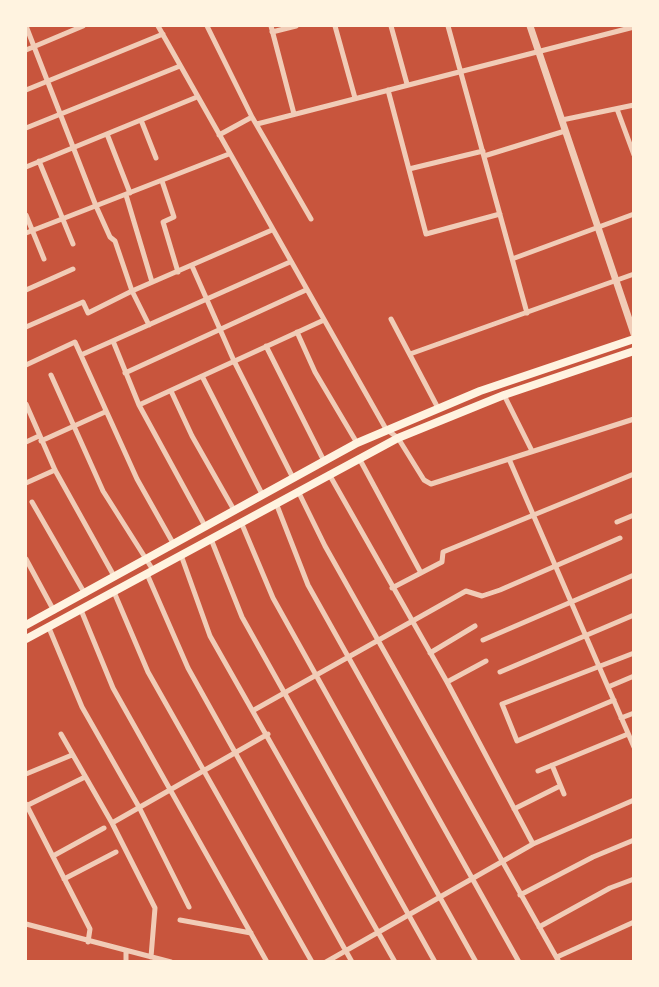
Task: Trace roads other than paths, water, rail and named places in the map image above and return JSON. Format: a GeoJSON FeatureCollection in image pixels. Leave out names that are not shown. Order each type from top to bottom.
{"type":"FeatureCollection","features":[{"type":"Feature","properties":{"kind":"main road"},"geometry":{"type":"LineString","coordinates":[[26,625],[262,494],[386,429],[438,408],[633,339]]}},
{"type":"Feature","properties":{"kind":"main road"},"geometry":{"type":"LineString","coordinates":[[26,639],[398,438],[504,395],[633,351]]}},
{"type":"Feature","properties":{"kind":"street"},"geometry":{"type":"LineString","coordinates":[[26,26],[96,206],[110,237],[115,241],[132,291],[149,325]]}},
{"type":"Feature","properties":{"kind":"street"},"geometry":{"type":"LineString","coordinates":[[26,50],[83,26]]}},
{"type":"Feature","properties":{"kind":"street"},"geometry":{"type":"LineString","coordinates":[[158,26],[386,429],[398,438],[424,480],[431,484],[633,419]]}},
{"type":"Feature","properties":{"kind":"street"},"geometry":{"type":"LineString","coordinates":[[207,26],[252,117],[311,219]]}},
{"type":"Feature","properties":{"kind":"street"},"geometry":{"type":"LineString","coordinates":[[294,114],[271,29],[296,26]]}},
{"type":"Feature","properties":{"kind":"street"},"geometry":{"type":"LineString","coordinates":[[335,26],[355,98]]}},
{"type":"Feature","properties":{"kind":"street"},"geometry":{"type":"LineString","coordinates":[[391,26],[407,84]]}},
{"type":"Feature","properties":{"kind":"street"},"geometry":{"type":"LineString","coordinates":[[448,26],[527,312]]}},
{"type":"Feature","properties":{"kind":"street"},"geometry":{"type":"LineString","coordinates":[[530,26],[633,334]]}},
{"type":"Feature","properties":{"kind":"street"},"geometry":{"type":"LineString","coordinates":[[606,26],[607,33]]}},
{"type":"Feature","properties":{"kind":"street"},"geometry":{"type":"LineString","coordinates":[[257,124],[633,27]]}},
{"type":"Feature","properties":{"kind":"street"},"geometry":{"type":"LineString","coordinates":[[26,90],[163,34]]}},
{"type":"Feature","properties":{"kind":"street"},"geometry":{"type":"LineString","coordinates":[[26,129],[180,66]]}},
{"type":"Feature","properties":{"kind":"street"},"geometry":{"type":"LineString","coordinates":[[388,90],[426,234],[500,214]]}},
{"type":"Feature","properties":{"kind":"street"},"geometry":{"type":"LineString","coordinates":[[26,166],[197,97]]}},
{"type":"Feature","properties":{"kind":"street"},"geometry":{"type":"LineString","coordinates":[[562,120],[633,105]]}},
{"type":"Feature","properties":{"kind":"street"},"geometry":{"type":"LineString","coordinates":[[617,109],[633,154]]}},
{"type":"Feature","properties":{"kind":"street"},"geometry":{"type":"LineString","coordinates":[[219,135],[252,117]]}},
{"type":"Feature","properties":{"kind":"street"},"geometry":{"type":"LineString","coordinates":[[141,120],[156,158]]}},
{"type":"Feature","properties":{"kind":"street"},"geometry":{"type":"LineString","coordinates":[[409,169],[483,153],[565,131]]}},
{"type":"Feature","properties":{"kind":"street"},"geometry":{"type":"LineString","coordinates":[[107,134],[128,194],[152,282]]}},
{"type":"Feature","properties":{"kind":"street"},"geometry":{"type":"LineString","coordinates":[[26,233],[229,154]]}},
{"type":"Feature","properties":{"kind":"street"},"geometry":{"type":"LineString","coordinates":[[39,161],[73,244]]}},
{"type":"Feature","properties":{"kind":"street"},"geometry":{"type":"LineString","coordinates":[[162,181],[174,217],[163,222],[178,272]]}},
{"type":"Feature","properties":{"kind":"street"},"geometry":{"type":"LineString","coordinates":[[512,258],[633,214]]}},
{"type":"Feature","properties":{"kind":"street"},"geometry":{"type":"LineString","coordinates":[[26,215],[44,259]]}},
{"type":"Feature","properties":{"kind":"street"},"geometry":{"type":"LineString","coordinates":[[26,327],[83,302],[88,313],[132,291],[272,230]]}},
{"type":"Feature","properties":{"kind":"street"},"geometry":{"type":"LineString","coordinates":[[81,355],[290,262]]}},
{"type":"Feature","properties":{"kind":"street"},"geometry":{"type":"LineString","coordinates":[[192,266],[234,362],[293,478]]}},
{"type":"Feature","properties":{"kind":"street"},"geometry":{"type":"LineString","coordinates":[[26,290],[73,269]]}},
{"type":"Feature","properties":{"kind":"street"},"geometry":{"type":"LineString","coordinates":[[410,354],[633,274]]}},
{"type":"Feature","properties":{"kind":"street"},"geometry":{"type":"LineString","coordinates":[[125,372],[306,290]]}},
{"type":"Feature","properties":{"kind":"street"},"geometry":{"type":"LineString","coordinates":[[391,319],[438,408]]}},
{"type":"Feature","properties":{"kind":"street"},"geometry":{"type":"LineString","coordinates":[[139,405],[324,320]]}},
{"type":"Feature","properties":{"kind":"street"},"geometry":{"type":"LineString","coordinates":[[297,333],[315,372],[357,443]]}},
{"type":"Feature","properties":{"kind":"street"},"geometry":{"type":"LineString","coordinates":[[113,341],[139,405],[205,526]]}},
{"type":"Feature","properties":{"kind":"street"},"geometry":{"type":"LineString","coordinates":[[26,365],[75,342],[137,479],[173,543]]}},
{"type":"Feature","properties":{"kind":"street"},"geometry":{"type":"LineString","coordinates":[[266,346],[324,461]]}},
{"type":"Feature","properties":{"kind":"street"},"geometry":{"type":"LineString","coordinates":[[51,375],[103,491],[146,558],[188,668],[352,962]]}},
{"type":"Feature","properties":{"kind":"street"},"geometry":{"type":"LineString","coordinates":[[202,376],[262,494]]}},
{"type":"Feature","properties":{"kind":"street"},"geometry":{"type":"LineString","coordinates":[[171,391],[192,436],[234,510]]}},
{"type":"Feature","properties":{"kind":"street"},"geometry":{"type":"LineString","coordinates":[[504,395],[532,451]]}},
{"type":"Feature","properties":{"kind":"street"},"geometry":{"type":"LineString","coordinates":[[26,405],[55,470],[114,576]]}},
{"type":"Feature","properties":{"kind":"street"},"geometry":{"type":"LineString","coordinates":[[26,442],[74,426],[105,412]]}},
{"type":"Feature","properties":{"kind":"street"},"geometry":{"type":"LineString","coordinates":[[359,458],[421,573]]}},
{"type":"Feature","properties":{"kind":"street"},"geometry":{"type":"LineString","coordinates":[[509,459],[633,747]]}},
{"type":"Feature","properties":{"kind":"street"},"geometry":{"type":"LineString","coordinates":[[26,483],[55,470]]}},
{"type":"Feature","properties":{"kind":"street"},"geometry":{"type":"LineString","coordinates":[[329,474],[447,682],[533,844]]}},
{"type":"Feature","properties":{"kind":"street"},"geometry":{"type":"LineString","coordinates":[[392,588],[442,562],[443,552],[633,474]]}},
{"type":"Feature","properties":{"kind":"street"},"geometry":{"type":"LineString","coordinates":[[298,490],[325,546],[379,639],[501,862],[558,959],[633,922]]}},
{"type":"Feature","properties":{"kind":"street"},"geometry":{"type":"LineString","coordinates":[[32,502],[85,594]]}},
{"type":"Feature","properties":{"kind":"street"},"geometry":{"type":"LineString","coordinates":[[276,503],[308,585],[519,962]]}},
{"type":"Feature","properties":{"kind":"street"},"geometry":{"type":"LineString","coordinates":[[617,522],[633,515]]}},
{"type":"Feature","properties":{"kind":"street"},"geometry":{"type":"LineString","coordinates":[[241,522],[273,598],[476,962]]}},
{"type":"Feature","properties":{"kind":"street"},"geometry":{"type":"LineString","coordinates":[[254,710],[466,591],[482,596],[620,538]]}},
{"type":"Feature","properties":{"kind":"street"},"geometry":{"type":"LineString","coordinates":[[211,539],[242,617],[435,962]]}},
{"type":"Feature","properties":{"kind":"street"},"geometry":{"type":"LineString","coordinates":[[181,555],[210,636],[268,734],[395,962]]}},
{"type":"Feature","properties":{"kind":"street"},"geometry":{"type":"LineString","coordinates":[[26,559],[54,611]]}},
{"type":"Feature","properties":{"kind":"street"},"geometry":{"type":"LineString","coordinates":[[483,640],[633,575]]}},
{"type":"Feature","properties":{"kind":"street"},"geometry":{"type":"LineString","coordinates":[[114,592],[148,672],[312,962]]}},
{"type":"Feature","properties":{"kind":"street"},"geometry":{"type":"LineString","coordinates":[[81,610],[113,688],[267,962]]}},
{"type":"Feature","properties":{"kind":"street"},"geometry":{"type":"LineString","coordinates":[[500,672],[633,615]]}},
{"type":"Feature","properties":{"kind":"street"},"geometry":{"type":"LineString","coordinates":[[430,653],[475,626]]}},
{"type":"Feature","properties":{"kind":"street"},"geometry":{"type":"LineString","coordinates":[[49,628],[82,707],[139,807],[189,907]]}},
{"type":"Feature","properties":{"kind":"street"},"geometry":{"type":"LineString","coordinates":[[614,700],[517,741],[502,704],[633,653]]}},
{"type":"Feature","properties":{"kind":"street"},"geometry":{"type":"LineString","coordinates":[[447,682],[486,662]]}},
{"type":"Feature","properties":{"kind":"street"},"geometry":{"type":"LineString","coordinates":[[608,687],[633,676]]}},
{"type":"Feature","properties":{"kind":"street"},"geometry":{"type":"LineString","coordinates":[[621,718],[633,713]]}},
{"type":"Feature","properties":{"kind":"street"},"geometry":{"type":"LineString","coordinates":[[61,734],[112,823],[155,908],[151,957]]}},
{"type":"Feature","properties":{"kind":"street"},"geometry":{"type":"LineString","coordinates":[[112,823],[268,734]]}},
{"type":"Feature","properties":{"kind":"street"},"geometry":{"type":"LineString","coordinates":[[538,771],[628,734]]}},
{"type":"Feature","properties":{"kind":"street"},"geometry":{"type":"LineString","coordinates":[[26,774],[72,755]]}},
{"type":"Feature","properties":{"kind":"street"},"geometry":{"type":"LineString","coordinates":[[552,765],[564,794]]}},
{"type":"Feature","properties":{"kind":"street"},"geometry":{"type":"LineString","coordinates":[[85,777],[26,805],[90,929],[88,942]]}},
{"type":"Feature","properties":{"kind":"street"},"geometry":{"type":"LineString","coordinates":[[514,809],[560,786]]}},
{"type":"Feature","properties":{"kind":"street"},"geometry":{"type":"LineString","coordinates":[[326,962],[533,844],[633,800]]}},
{"type":"Feature","properties":{"kind":"street"},"geometry":{"type":"LineString","coordinates":[[52,856],[104,828]]}},
{"type":"Feature","properties":{"kind":"street"},"geometry":{"type":"LineString","coordinates":[[520,895],[593,857],[633,840]]}},
{"type":"Feature","properties":{"kind":"street"},"geometry":{"type":"LineString","coordinates":[[64,879],[116,852]]}},
{"type":"Feature","properties":{"kind":"street"},"geometry":{"type":"LineString","coordinates":[[539,927],[610,888],[633,879]]}},
{"type":"Feature","properties":{"kind":"street"},"geometry":{"type":"LineString","coordinates":[[180,921],[250,933]]}},
{"type":"Feature","properties":{"kind":"street"},"geometry":{"type":"LineString","coordinates":[[26,924],[171,962]]}},
{"type":"Feature","properties":{"kind":"street"},"geometry":{"type":"LineString","coordinates":[[126,951],[126,962]]}}]}
